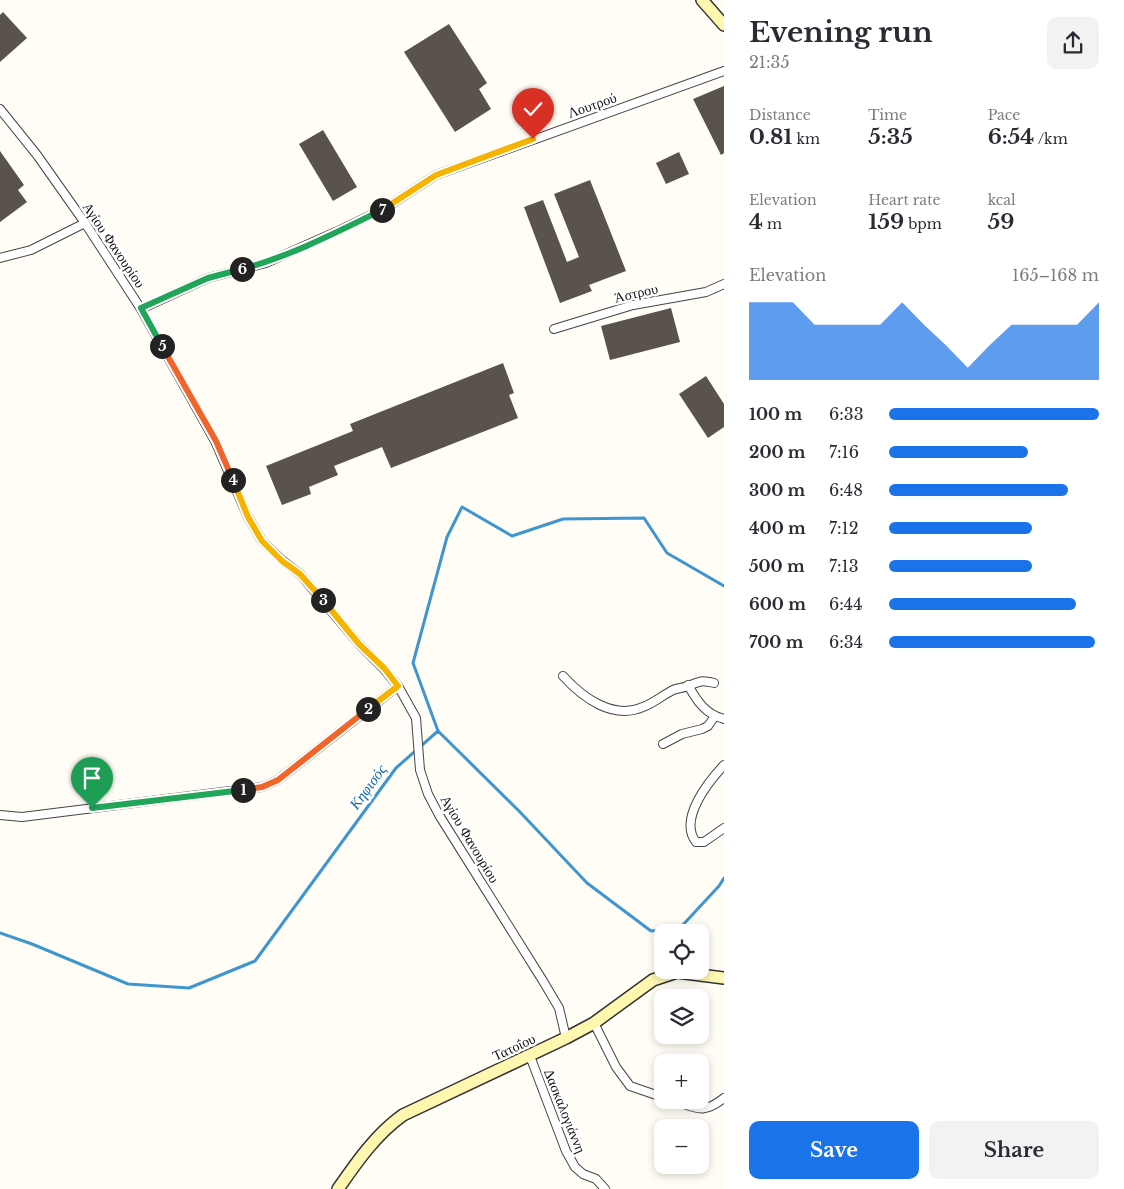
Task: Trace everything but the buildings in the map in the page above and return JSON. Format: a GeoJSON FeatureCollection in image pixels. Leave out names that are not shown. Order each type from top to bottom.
{"type":"FeatureCollection","features":[{"type":"Feature","properties":{"kind":"main road"},"geometry":{"type":"LineString","coordinates":[[702,0],[724,25]]}},
{"type":"Feature","properties":{"kind":"main road","name":"Τατοΐου"},"geometry":{"type":"LineString","coordinates":[[338,1189],[364,1153],[393,1122],[403,1115],[566,1038],[594,1023],[653,980],[669,973],[686,972],[724,978]]}},
{"type":"Feature","properties":{"kind":"street","name":"Λουτρού"},"geometry":{"type":"LineString","coordinates":[[141,308],[208,278],[266,263],[340,230],[384,209],[436,175],[724,71]]}},
{"type":"Feature","properties":{"kind":"street","name":"Αγίου Φανουρίου"},"geometry":{"type":"LineString","coordinates":[[0,109],[85,223],[141,308],[216,441],[248,517],[262,541],[282,561],[300,574],[359,644],[384,668],[398,686],[416,718],[420,770],[428,794],[439,815],[558,1008],[566,1038]]}},
{"type":"Feature","properties":{"kind":"street"},"geometry":{"type":"LineString","coordinates":[[0,258],[31,250],[85,223]]}},
{"type":"Feature","properties":{"kind":"street","name":"Άστρου"},"geometry":{"type":"LineString","coordinates":[[554,328],[633,305],[706,292],[724,284]]}},
{"type":"Feature","properties":{"kind":"street"},"geometry":{"type":"LineString","coordinates":[[563,676],[580,692],[603,708],[626,711],[641,708],[695,681],[714,683]]}},
{"type":"Feature","properties":{"kind":"street"},"geometry":{"type":"LineString","coordinates":[[0,815],[22,816],[262,787],[278,780],[398,686]]}},
{"type":"Feature","properties":{"kind":"street"},"geometry":{"type":"LineString","coordinates":[[688,686],[698,703],[714,716],[724,719]]}},
{"type":"Feature","properties":{"kind":"street"},"geometry":{"type":"LineString","coordinates":[[663,744],[682,734],[708,726],[714,716]]}},
{"type":"Feature","properties":{"kind":"street"},"geometry":{"type":"LineString","coordinates":[[724,765],[711,779],[694,807],[691,833],[696,842],[704,842],[724,828]]}},
{"type":"Feature","properties":{"kind":"street"},"geometry":{"type":"LineString","coordinates":[[594,1023],[616,1067],[630,1086],[654,1094]]}},
{"type":"Feature","properties":{"kind":"street","name":"Δασκαλογιάννη"},"geometry":{"type":"LineString","coordinates":[[530,1056],[566,1151],[575,1167],[583,1174],[596,1179],[606,1189]]}},
{"type":"Feature","properties":{"kind":"street"},"geometry":{"type":"LineString","coordinates":[[709,1108],[724,1098]]}},
{"type":"Feature","properties":{"kind":"waterway"},"geometry":{"type":"LineString","coordinates":[[438,731],[413,663],[447,537],[462,507],[512,536],[563,519],[644,518],[667,553],[724,586]]}},
{"type":"Feature","properties":{"kind":"waterway","name":"Κηφισός"},"geometry":{"type":"LineString","coordinates":[[0,933],[32,944],[128,984],[189,988],[255,961],[396,768],[438,731],[520,812],[587,883],[651,931],[680,928],[719,886],[724,878]]}},
{"type":"Feature","properties":{"kind":"route"},"geometry":{"type":"LineString","coordinates":[[92,808],[262,787],[278,780],[398,686],[384,668],[342,625],[300,574],[282,561],[262,541],[248,517],[216,441],[141,308],[208,278],[266,263],[384,209],[436,175],[533,139]]}}]}
